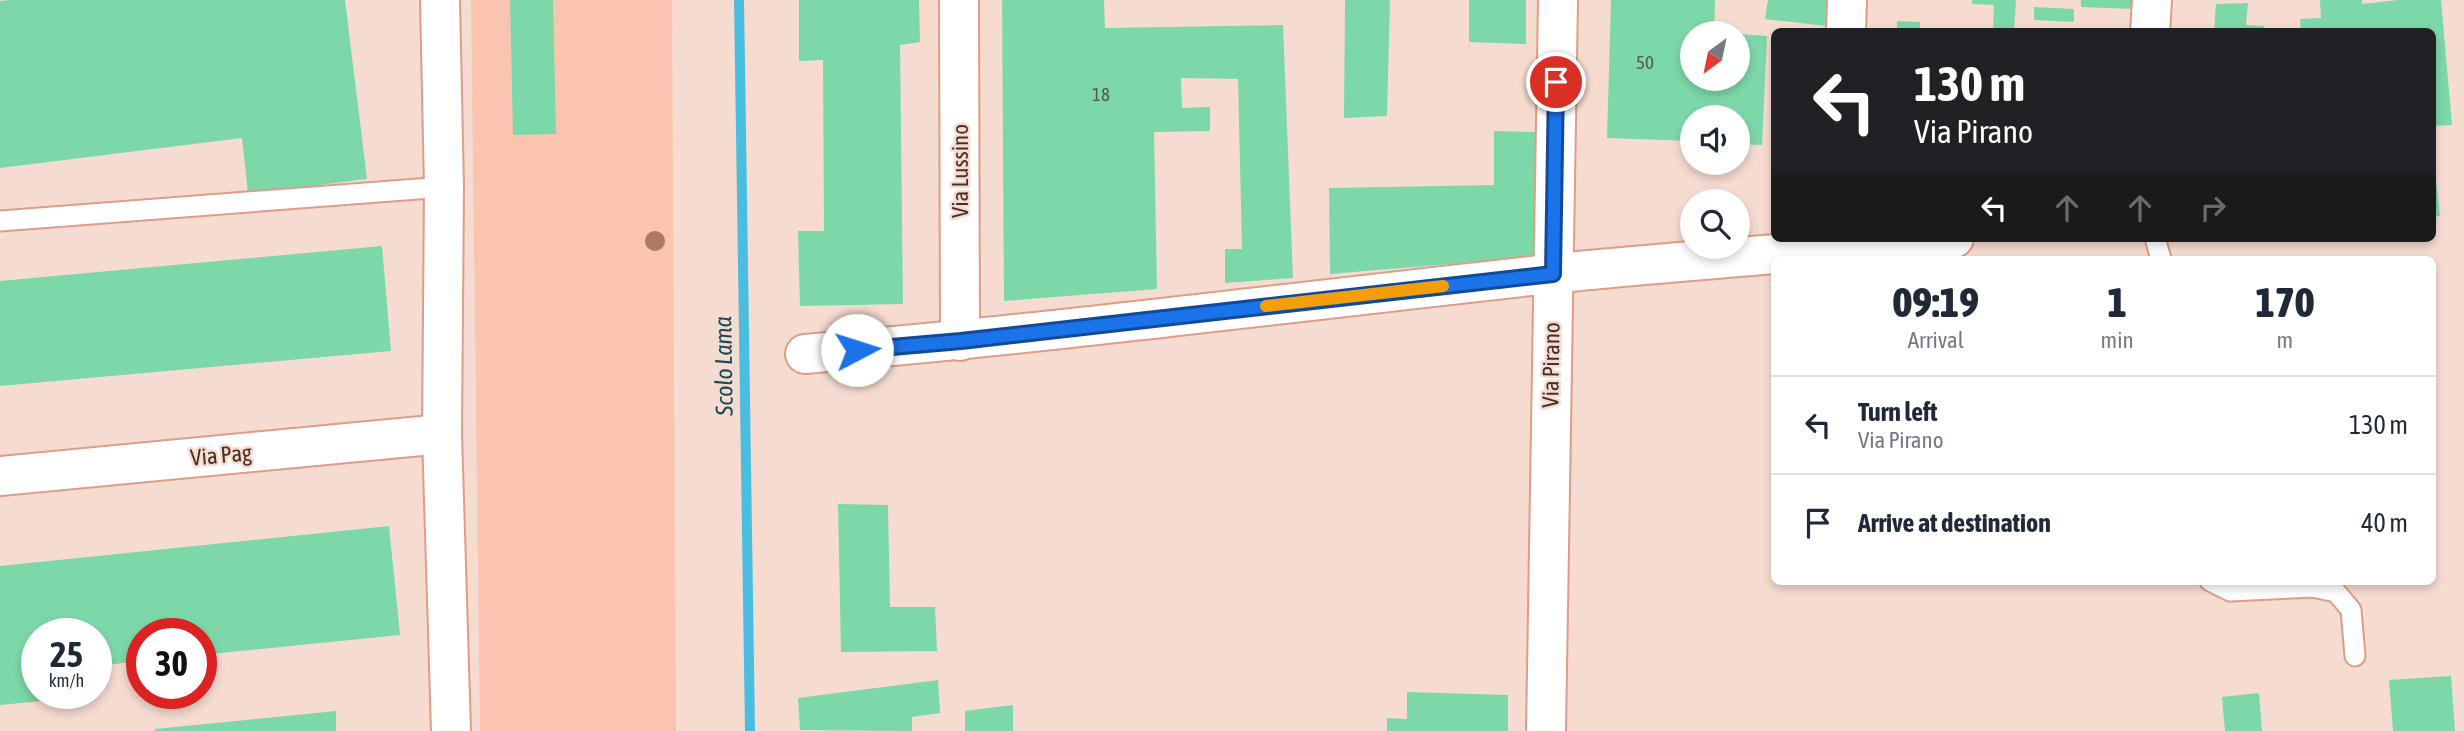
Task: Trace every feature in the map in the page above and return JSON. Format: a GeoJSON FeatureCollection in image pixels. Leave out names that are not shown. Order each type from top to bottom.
{"type":"FeatureCollection","features":[{"type":"Feature","properties":{"kind":"street"},"geometry":{"type":"LineString","coordinates":[[440,0],[444,187],[442,434],[450,731]]}},
{"type":"Feature","properties":{"kind":"street","name":"Via Lussino"},"geometry":{"type":"LineString","coordinates":[[959,0],[961,341]]}},
{"type":"Feature","properties":{"kind":"street","name":"Via Pirano"},"geometry":{"type":"LineString","coordinates":[[1546,731],[1558,0]]}},
{"type":"Feature","properties":{"kind":"street"},"geometry":{"type":"LineString","coordinates":[[1846,28],[1847,0]]}},
{"type":"Feature","properties":{"kind":"street"},"geometry":{"type":"LineString","coordinates":[[2150,28],[2152,0]]}},
{"type":"Feature","properties":{"kind":"street"},"geometry":{"type":"LineString","coordinates":[[806,354],[961,341],[1553,274],[1876,242]]}},
{"type":"Feature","properties":{"kind":"street","name":"Via Pag"},"geometry":{"type":"LineString","coordinates":[[0,476],[442,434]]}},
{"type":"Feature","properties":{"kind":"lane"},"geometry":{"type":"LineString","coordinates":[[0,221],[444,187]]}},
{"type":"Feature","properties":{"kind":"lane"},"geometry":{"type":"LineString","coordinates":[[2218,585],[2230,591],[2312,587],[2336,592],[2351,610],[2355,656]]}},
{"type":"Feature","properties":{"kind":"shaded area"},"geometry":{"type":"Polygon","coordinates":[[[471,0],[672,0],[676,731],[480,731],[471,0]]]}},
{"type":"Feature","properties":{"kind":"building"},"geometry":{"type":"Polygon","coordinates":[[[345,0],[367,179],[248,194],[242,138],[0,168],[0,1],[345,0]]]}},
{"type":"Feature","properties":{"kind":"building"},"geometry":{"type":"Polygon","coordinates":[[[510,0],[553,0],[556,134],[513,135],[510,0]]]}},
{"type":"Feature","properties":{"kind":"building"},"geometry":{"type":"Polygon","coordinates":[[[799,0],[919,0],[920,42],[900,45],[903,304],[800,306],[798,231],[824,231],[823,60],[799,61],[799,0]]]}},
{"type":"Feature","properties":{"kind":"building"},"geometry":{"type":"Polygon","coordinates":[[[1002,0],[1104,0],[1105,28],[1283,25],[1293,278],[1225,283],[1225,249],[1242,249],[1238,79],[1181,78],[1182,108],[1210,107],[1210,131],[1154,132],[1157,289],[1004,301],[1002,0]]]}},
{"type":"Feature","properties":{"kind":"building"},"geometry":{"type":"Polygon","coordinates":[[[1345,0],[1390,0],[1387,116],[1344,118],[1345,0]]]}},
{"type":"Feature","properties":{"kind":"building"},"geometry":{"type":"Polygon","coordinates":[[[1469,0],[1526,0],[1526,44],[1469,42],[1469,0]]]}},
{"type":"Feature","properties":{"kind":"building"},"geometry":{"type":"Polygon","coordinates":[[[1611,0],[1715,0],[1714,21],[1680,21],[1680,91],[1750,91],[1750,35],[1767,36],[1762,145],[1750,144],[1750,105],[1680,105],[1680,141],[1607,138],[1611,0]]]}},
{"type":"Feature","properties":{"kind":"building"},"geometry":{"type":"Polygon","coordinates":[[[1768,0],[1827,0],[1826,26],[1765,19],[1768,0]]]}},
{"type":"Feature","properties":{"kind":"building"},"geometry":{"type":"Polygon","coordinates":[[[1972,0],[2016,0],[2014,28],[1993,28],[1994,5],[1972,4],[1972,0]]]}},
{"type":"Feature","properties":{"kind":"building"},"geometry":{"type":"Polygon","coordinates":[[[2081,0],[2135,0],[2134,9],[2081,7],[2081,0]]]}},
{"type":"Feature","properties":{"kind":"building"},"geometry":{"type":"Polygon","coordinates":[[[2320,0],[2362,0],[2362,4],[2398,0],[2441,0],[2452,125],[2436,126],[2436,28],[2301,28],[2300,19],[2321,18],[2320,0]]]}},
{"type":"Feature","properties":{"kind":"building"},"geometry":{"type":"Polygon","coordinates":[[[2248,3],[2246,25],[2264,28],[2214,28],[2216,4],[2248,3]]]}},
{"type":"Feature","properties":{"kind":"building"},"geometry":{"type":"Polygon","coordinates":[[[2034,7],[2074,9],[2074,22],[2034,20],[2034,7]]]}},
{"type":"Feature","properties":{"kind":"building"},"geometry":{"type":"Polygon","coordinates":[[[1897,21],[1920,22],[1920,28],[1897,28],[1897,21]]]}},
{"type":"Feature","properties":{"kind":"building"},"geometry":{"type":"Polygon","coordinates":[[[1494,131],[1537,132],[1534,257],[1330,274],[1329,188],[1494,185],[1494,131]]]}},
{"type":"Feature","properties":{"kind":"building"},"geometry":{"type":"Polygon","coordinates":[[[2436,181],[2440,216],[2436,216],[2436,181]]]}},
{"type":"Feature","properties":{"kind":"building"},"geometry":{"type":"Polygon","coordinates":[[[382,246],[391,351],[0,386],[0,281],[382,246]]]}},
{"type":"Feature","properties":{"kind":"building"},"geometry":{"type":"Polygon","coordinates":[[[838,504],[888,505],[890,607],[935,607],[937,651],[841,652],[838,504]]]}},
{"type":"Feature","properties":{"kind":"building"},"geometry":{"type":"Polygon","coordinates":[[[389,526],[400,635],[217,653],[217,618],[126,618],[126,663],[112,664],[112,618],[21,618],[21,703],[0,705],[0,566],[389,526]]]}},
{"type":"Feature","properties":{"kind":"building"},"geometry":{"type":"Polygon","coordinates":[[[2451,676],[2455,731],[2393,731],[2389,680],[2451,676]]]}},
{"type":"Feature","properties":{"kind":"building"},"geometry":{"type":"Polygon","coordinates":[[[938,680],[940,713],[912,717],[912,731],[800,730],[798,698],[938,680]]]}},
{"type":"Feature","properties":{"kind":"building"},"geometry":{"type":"Polygon","coordinates":[[[1407,692],[1508,695],[1508,731],[1387,731],[1387,718],[1407,719],[1407,692]]]}},
{"type":"Feature","properties":{"kind":"building"},"geometry":{"type":"Polygon","coordinates":[[[2259,693],[2262,731],[2225,731],[2222,697],[2259,693]]]}},
{"type":"Feature","properties":{"kind":"building"},"geometry":{"type":"Polygon","coordinates":[[[1013,705],[1013,731],[965,731],[965,711],[1013,705]]]}},
{"type":"Feature","properties":{"kind":"building"},"geometry":{"type":"Polygon","coordinates":[[[336,711],[336,731],[155,731],[155,729],[336,711]]]}},
{"type":"Feature","properties":{"kind":"waterway","name":"Scolo Lama"},"geometry":{"type":"LineString","coordinates":[[739,0],[750,731]]}},
{"type":"Feature","properties":{"kind":"slow traffic"},"geometry":{"type":"LineString","coordinates":[[1266,306],[1443,286]]}},
{"type":"Feature","properties":{"kind":"route"},"geometry":{"type":"LineString","coordinates":[[857,350],[961,341],[1553,274],[1556,82]]}}]}
